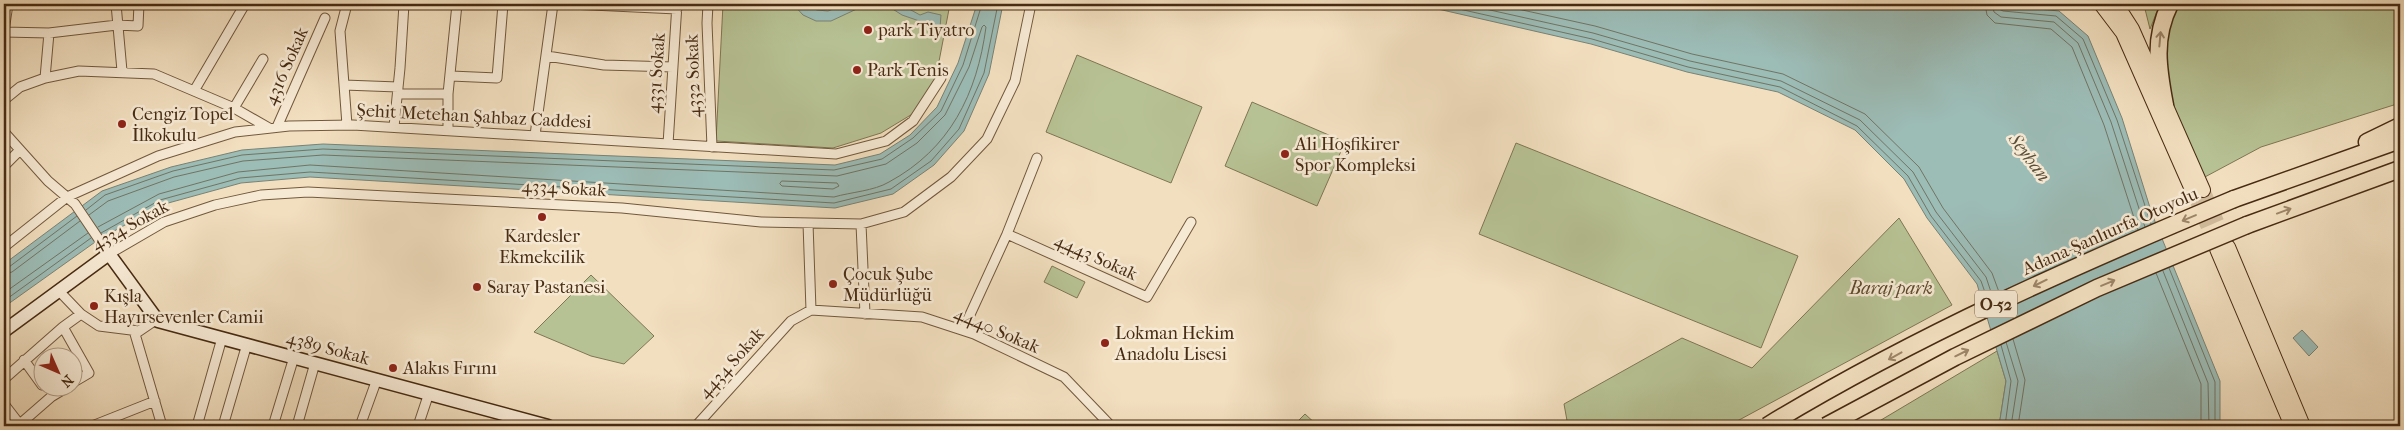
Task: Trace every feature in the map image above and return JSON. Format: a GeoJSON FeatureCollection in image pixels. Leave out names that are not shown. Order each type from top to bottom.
{"type":"FeatureCollection","features":[{"type":"Feature","properties":{"kind":"highway"},"geometry":{"type":"LineString","coordinates":[[2166,105],[2158,56],[2161,22],[2170,4]]}},
{"type":"Feature","properties":{"kind":"highway"},"geometry":{"type":"LineString","coordinates":[[2288,180],[2400,126]]}},
{"type":"Feature","properties":{"kind":"highway","name":"Adana-Şanlıurfa Otoyolu"},"geometry":{"type":"LineString","coordinates":[[1767,426],[1946,328],[2086,261],[2234,200],[2400,140]]}},
{"type":"Feature","properties":{"kind":"highway","name":"O-52"},"geometry":{"type":"LineString","coordinates":[[1826,426],[1955,356],[2088,292],[2246,225],[2400,169]]}},
{"type":"Feature","properties":{"kind":"highway"},"geometry":{"type":"LineString","coordinates":[[2322,197],[2400,175]]}},
{"type":"Feature","properties":{"kind":"main road"},"geometry":{"type":"LineString","coordinates":[[2101,4],[2123,33],[2198,192],[2166,105],[2132,28],[2116,4]]}},
{"type":"Feature","properties":{"kind":"main road"},"geometry":{"type":"LineString","coordinates":[[2292,426],[2223,248],[2304,426]]}},
{"type":"Feature","properties":{"kind":"main road"},"geometry":{"type":"LineString","coordinates":[[107,250],[157,319]]}},
{"type":"Feature","properties":{"kind":"main road","name":"4334 Sokak"},"geometry":{"type":"LineString","coordinates":[[4,331],[58,291],[107,250]]}},
{"type":"Feature","properties":{"kind":"main road","name":"4389 Sokak"},"geometry":{"type":"LineString","coordinates":[[157,319],[158,321],[548,426]]}},
{"type":"Feature","properties":{"kind":"street"},"geometry":{"type":"LineString","coordinates":[[8,4],[4,32],[49,33],[117,26],[138,26],[139,4]]}},
{"type":"Feature","properties":{"kind":"street"},"geometry":{"type":"LineString","coordinates":[[116,4],[122,71]]}},
{"type":"Feature","properties":{"kind":"street"},"geometry":{"type":"LineString","coordinates":[[194,91],[245,4]]}},
{"type":"Feature","properties":{"kind":"street"},"geometry":{"type":"LineString","coordinates":[[347,4],[340,31],[347,125]]}},
{"type":"Feature","properties":{"kind":"street"},"geometry":{"type":"LineString","coordinates":[[394,127],[404,4]]}},
{"type":"Feature","properties":{"kind":"street"},"geometry":{"type":"LineString","coordinates":[[448,130],[448,94],[457,4]]}},
{"type":"Feature","properties":{"kind":"street"},"geometry":{"type":"LineString","coordinates":[[451,76],[497,78],[503,4]]}},
{"type":"Feature","properties":{"kind":"street"},"geometry":{"type":"LineString","coordinates":[[535,135],[553,4]]}},
{"type":"Feature","properties":{"kind":"street"},"geometry":{"type":"LineString","coordinates":[[570,4],[677,6]]}},
{"type":"Feature","properties":{"kind":"street","name":"4332 Sokak"},"geometry":{"type":"LineString","coordinates":[[708,4],[707,23],[712,147]]}},
{"type":"Feature","properties":{"kind":"street","name":"4334 Sokak"},"geometry":{"type":"LineString","coordinates":[[107,250],[164,222],[215,205],[261,195],[308,192],[622,208],[761,222],[861,224],[904,212],[951,177],[987,139],[1015,81],[1031,4]]}},
{"type":"Feature","properties":{"kind":"street","name":"4331 Sokak"},"geometry":{"type":"LineString","coordinates":[[668,144],[677,6]]}},
{"type":"Feature","properties":{"kind":"street","name":"4316 Sokak"},"geometry":{"type":"LineString","coordinates":[[273,128],[325,18]]}},
{"type":"Feature","properties":{"kind":"street"},"geometry":{"type":"LineString","coordinates":[[45,78],[49,33]]}},
{"type":"Feature","properties":{"kind":"street"},"geometry":{"type":"LineString","coordinates":[[547,56],[604,64],[673,67]]}},
{"type":"Feature","properties":{"kind":"street"},"geometry":{"type":"LineString","coordinates":[[234,108],[263,59]]}},
{"type":"Feature","properties":{"kind":"street"},"geometry":{"type":"LineString","coordinates":[[4,100],[20,87],[45,78],[79,71],[122,71],[154,74],[234,108],[273,128]]}},
{"type":"Feature","properties":{"kind":"street","name":"Şehit Metehan Şahbaz Caddesi"},"geometry":{"type":"LineString","coordinates":[[4,247],[67,196],[158,156],[235,132],[273,128],[347,125],[836,154],[886,141],[913,121],[941,78]]}},
{"type":"Feature","properties":{"kind":"street"},"geometry":{"type":"LineString","coordinates":[[344,85],[448,94]]}},
{"type":"Feature","properties":{"kind":"street"},"geometry":{"type":"LineString","coordinates":[[4,132],[48,181],[76,204],[107,250]]}},
{"type":"Feature","properties":{"kind":"street"},"geometry":{"type":"LineString","coordinates":[[4,166],[20,150]]}},
{"type":"Feature","properties":{"kind":"street"},"geometry":{"type":"LineString","coordinates":[[963,330],[1007,234],[1037,158]]}},
{"type":"Feature","properties":{"kind":"street","name":"4443 Sokak"},"geometry":{"type":"LineString","coordinates":[[1007,234],[1147,297],[1191,222]]}},
{"type":"Feature","properties":{"kind":"street"},"geometry":{"type":"LineString","coordinates":[[808,223],[811,310]]}},
{"type":"Feature","properties":{"kind":"street"},"geometry":{"type":"LineString","coordinates":[[861,224],[865,314]]}},
{"type":"Feature","properties":{"kind":"street"},"geometry":{"type":"LineString","coordinates":[[58,291],[81,314],[99,326],[139,331]]}},
{"type":"Feature","properties":{"kind":"street","name":"4440 Sokak"},"geometry":{"type":"LineString","coordinates":[[811,310],[922,317],[963,330],[1064,377],[1111,426]]}},
{"type":"Feature","properties":{"kind":"street","name":"4434 Sokak"},"geometry":{"type":"LineString","coordinates":[[696,426],[791,321],[811,310]]}},
{"type":"Feature","properties":{"kind":"street"},"geometry":{"type":"LineString","coordinates":[[4,378],[63,326],[81,314]]}},
{"type":"Feature","properties":{"kind":"street"},"geometry":{"type":"LineString","coordinates":[[157,319],[135,334],[162,426]]}},
{"type":"Feature","properties":{"kind":"street"},"geometry":{"type":"LineString","coordinates":[[63,326],[75,348]]}},
{"type":"Feature","properties":{"kind":"street"},"geometry":{"type":"LineString","coordinates":[[197,426],[222,338]]}},
{"type":"Feature","properties":{"kind":"street"},"geometry":{"type":"LineString","coordinates":[[224,426],[247,344]]}},
{"type":"Feature","properties":{"kind":"street"},"geometry":{"type":"LineString","coordinates":[[273,426],[294,357]]}},
{"type":"Feature","properties":{"kind":"street"},"geometry":{"type":"LineString","coordinates":[[24,360],[32,371]]}},
{"type":"Feature","properties":{"kind":"street"},"geometry":{"type":"LineString","coordinates":[[82,360],[89,372],[82,377]]}},
{"type":"Feature","properties":{"kind":"street"},"geometry":{"type":"LineString","coordinates":[[297,426],[315,362]]}},
{"type":"Feature","properties":{"kind":"street"},"geometry":{"type":"LineString","coordinates":[[360,426],[377,379]]}},
{"type":"Feature","properties":{"kind":"street"},"geometry":{"type":"LineString","coordinates":[[418,426],[429,393]]}},
{"type":"Feature","properties":{"kind":"street"},"geometry":{"type":"LineString","coordinates":[[4,404],[21,425],[50,398]]}},
{"type":"Feature","properties":{"kind":"street"},"geometry":{"type":"LineString","coordinates":[[92,426],[155,401]]}},
{"type":"Feature","properties":{"kind":"green space"},"geometry":{"type":"Polygon","coordinates":[[[723,4],[950,4],[936,77],[914,113],[881,133],[833,148],[716,141],[723,4]]]}},
{"type":"Feature","properties":{"kind":"green space"},"geometry":{"type":"Polygon","coordinates":[[[2147,4],[2160,4],[2150,29],[2145,9],[2147,4]]]}},
{"type":"Feature","properties":{"kind":"green space"},"geometry":{"type":"Polygon","coordinates":[[[2178,4],[2400,4],[2400,103],[2261,147],[2203,178],[2173,104],[2166,66],[2170,26],[2178,4]]]}},
{"type":"Feature","properties":{"kind":"green space"},"geometry":{"type":"Polygon","coordinates":[[[1077,55],[1202,107],[1171,183],[1046,132],[1077,55]]]}},
{"type":"Feature","properties":{"kind":"green space","name":"Ali Hoşfikirer Spor Kompleksi"},"geometry":{"type":"Polygon","coordinates":[[[1252,102],[1345,142],[1317,206],[1225,166],[1252,102]]]}},
{"type":"Feature","properties":{"kind":"green space"},"geometry":{"type":"Polygon","coordinates":[[[1516,143],[1798,256],[1761,348],[1479,234],[1516,143]]]}},
{"type":"Feature","properties":{"kind":"green space","name":"Baraj park"},"geometry":{"type":"Polygon","coordinates":[[[1899,218],[1952,305],[1728,426],[1568,426],[1564,404],[1682,338],[1752,368],[1899,218]]]}},
{"type":"Feature","properties":{"kind":"green space"},"geometry":{"type":"Polygon","coordinates":[[[1052,266],[1085,282],[1077,298],[1044,282],[1052,266]]]}},
{"type":"Feature","properties":{"kind":"green space"},"geometry":{"type":"Polygon","coordinates":[[[591,275],[654,336],[624,364],[591,356],[534,332],[591,275]]]}},
{"type":"Feature","properties":{"kind":"green space"},"geometry":{"type":"Polygon","coordinates":[[[1997,351],[2006,381],[1999,426],[1871,426],[1997,351]]]}},
{"type":"Feature","properties":{"kind":"green space"},"geometry":{"type":"Polygon","coordinates":[[[1305,414],[1318,426],[1293,426],[1305,414]]]}},
{"type":"Feature","properties":{"kind":"water"},"geometry":{"type":"Polygon","coordinates":[[[793,4],[805,4],[817,10],[828,11],[846,4],[900,4],[920,15],[928,12],[941,15],[940,28],[934,28],[902,15],[888,6],[861,7],[831,21],[816,21],[803,15],[793,4]]]}},
{"type":"Feature","properties":{"kind":"water"},"geometry":{"type":"Polygon","coordinates":[[[977,4],[1003,4],[989,74],[964,131],[934,165],[893,194],[835,208],[310,177],[241,183],[161,205],[98,240],[4,307],[4,264],[102,191],[171,167],[242,150],[323,144],[835,165],[880,154],[910,135],[937,107],[958,63],[977,4]]]}},
{"type":"Feature","properties":{"kind":"water","name":"Seyhan"},"geometry":{"type":"Polygon","coordinates":[[[1416,4],[1986,4],[2059,11],[2088,36],[2122,118],[2152,214],[2220,381],[2220,426],[1999,426],[2006,381],[1977,284],[1927,218],[1904,179],[1855,130],[1778,92],[1687,72],[1591,44],[1416,4]]]}},
{"type":"Feature","properties":{"kind":"water"},"geometry":{"type":"Polygon","coordinates":[[[2302,330],[2318,347],[2309,356],[2293,338],[2302,330]]]}},
{"type":"Feature","properties":{"kind":"tunnel"},"geometry":{"type":"LineString","coordinates":[[2203,190],[2227,244]]}},
{"type":"Feature","properties":{"kind":"tunnel"},"geometry":{"type":"LineString","coordinates":[[2194,194],[2217,249]]}},
{"type":"Feature","properties":{"kind":"place","name":"park Tiyatro"},"geometry":{"type":"Point","coordinates":[868,30]}},
{"type":"Feature","properties":{"kind":"place","name":"Park Tenis"},"geometry":{"type":"Point","coordinates":[857,70]}},
{"type":"Feature","properties":{"kind":"place","name":"Cengiz Topel İlkokulu"},"geometry":{"type":"Point","coordinates":[122,124]}},
{"type":"Feature","properties":{"kind":"place","name":"Ali Hoşfikirer Spor Kompleksi"},"geometry":{"type":"Point","coordinates":[1285,154]}},
{"type":"Feature","properties":{"kind":"place","name":"Kardesler Ekmekcilik"},"geometry":{"type":"Point","coordinates":[542,217]}},
{"type":"Feature","properties":{"kind":"place","name":"Çocuk Şube Müdürlüğü"},"geometry":{"type":"Point","coordinates":[833,284]}},
{"type":"Feature","properties":{"kind":"place","name":"Saray Pastanesi"},"geometry":{"type":"Point","coordinates":[477,287]}},
{"type":"Feature","properties":{"kind":"place","name":"Kışla Hayırsevenler Camii"},"geometry":{"type":"Point","coordinates":[94,306]}},
{"type":"Feature","properties":{"kind":"place","name":"Lokman Hekim Anadolu Lisesi"},"geometry":{"type":"Point","coordinates":[1105,343]}},
{"type":"Feature","properties":{"kind":"place","name":"Alakıs Fırını"},"geometry":{"type":"Point","coordinates":[393,368]}}]}
